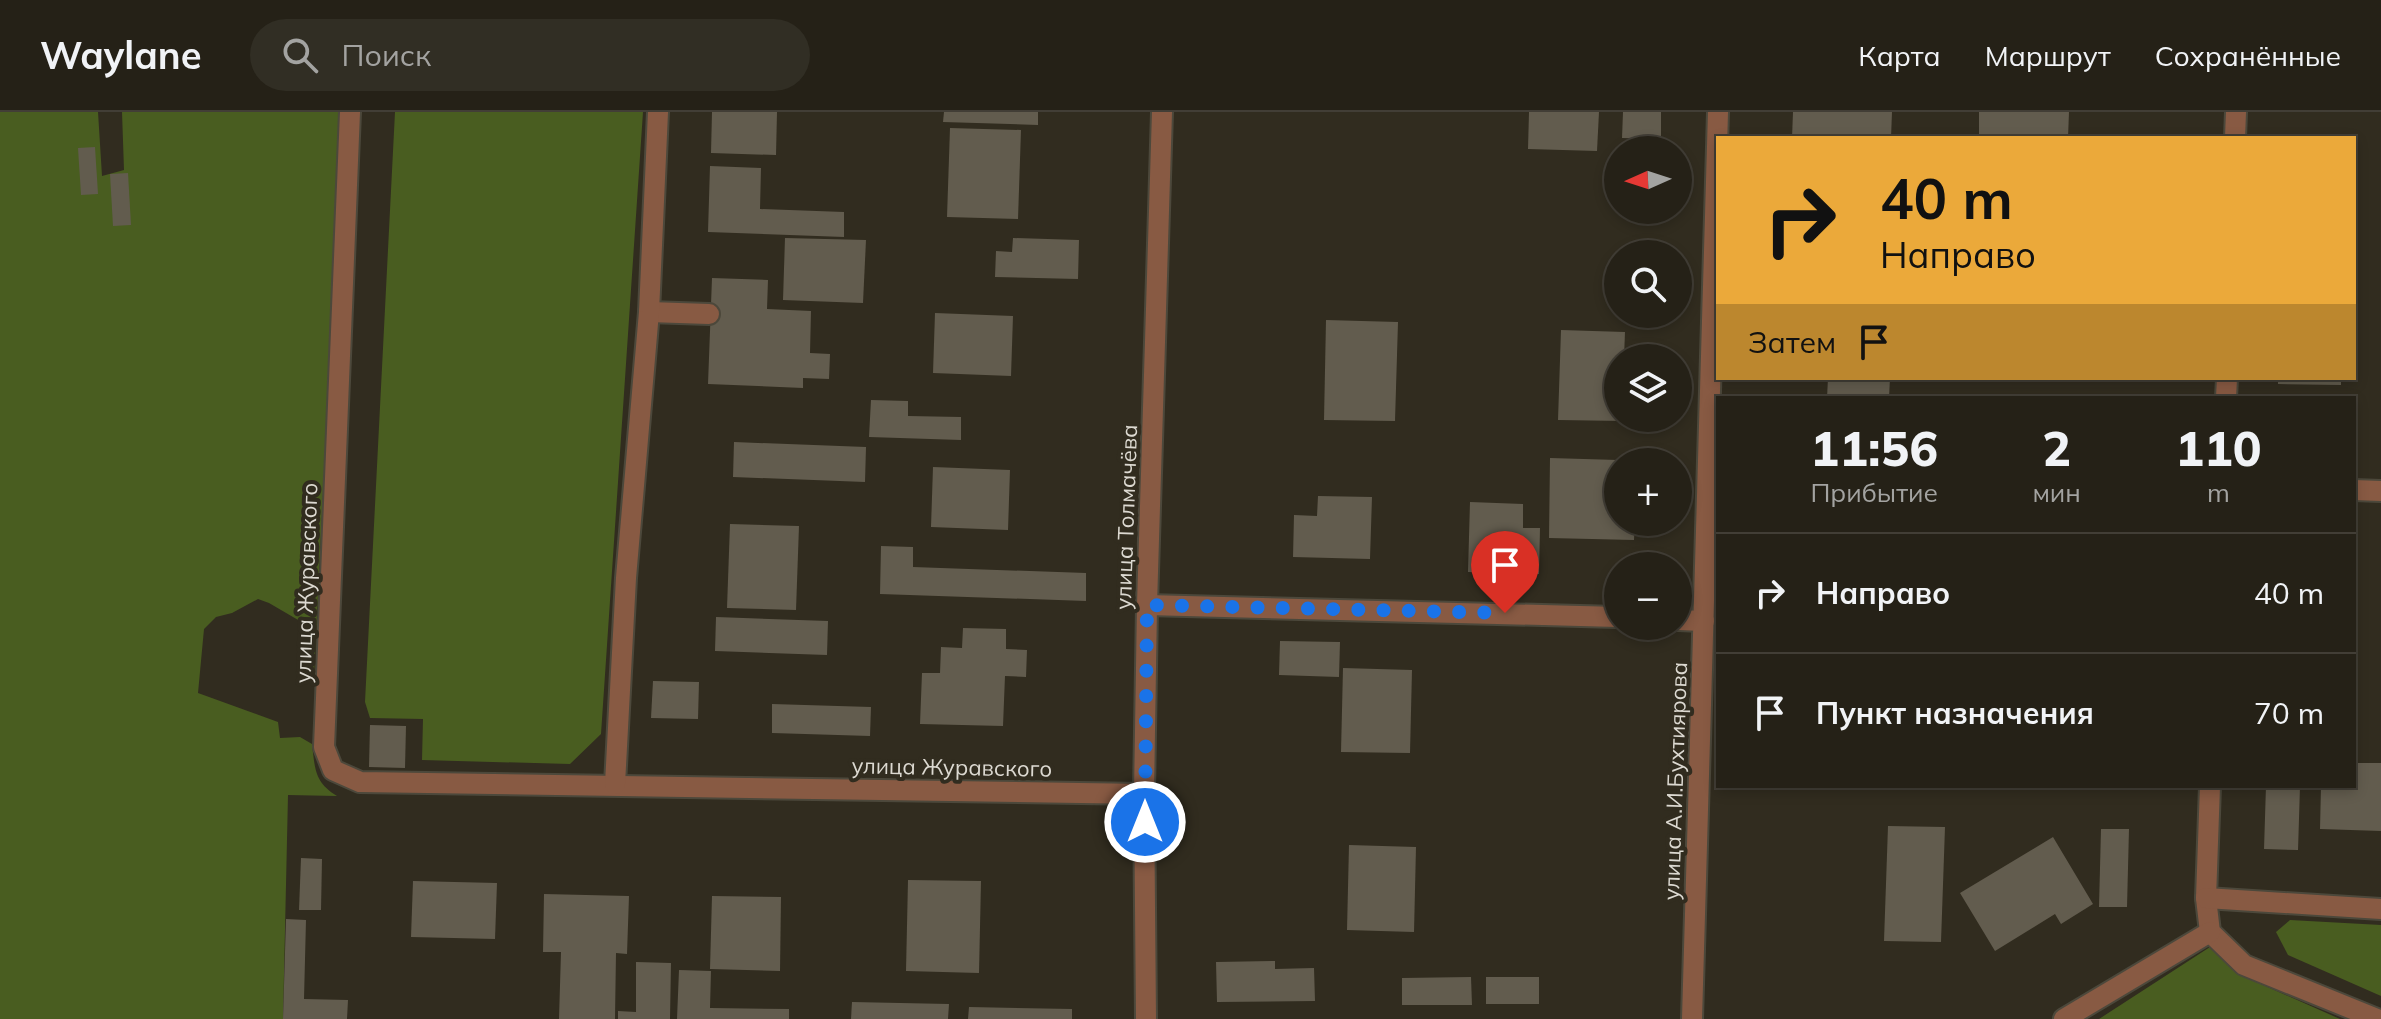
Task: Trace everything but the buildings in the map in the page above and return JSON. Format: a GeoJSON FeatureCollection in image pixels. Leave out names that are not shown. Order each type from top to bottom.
{"type":"FeatureCollection","features":[{"type":"Feature","properties":{"kind":"street","name":"улица Журавского"},"geometry":{"type":"LineString","coordinates":[[350,112],[324,747],[333,770],[360,782],[1144,794]]}},
{"type":"Feature","properties":{"kind":"street"},"geometry":{"type":"LineString","coordinates":[[615,784],[626,578],[649,312],[658,112]]}},
{"type":"Feature","properties":{"kind":"street","name":"улица Толмачёва"},"geometry":{"type":"LineString","coordinates":[[1146,1019],[1144,794],[1147,605],[1162,112]]}},
{"type":"Feature","properties":{"kind":"street","name":"улица А.И.Бухтиярова"},"geometry":{"type":"LineString","coordinates":[[1717,136],[1718,112]]}},
{"type":"Feature","properties":{"kind":"street"},"geometry":{"type":"LineString","coordinates":[[2235,136],[2236,112]]}},
{"type":"Feature","properties":{"kind":"street","name":"улица А.И.Бухтиярова"},"geometry":{"type":"LineString","coordinates":[[1692,1019],[1716,185]]}},
{"type":"Feature","properties":{"kind":"street"},"geometry":{"type":"LineString","coordinates":[[649,312],[709,314]]}},
{"type":"Feature","properties":{"kind":"street"},"geometry":{"type":"LineString","coordinates":[[2356,490],[2381,491]]}},
{"type":"Feature","properties":{"kind":"street"},"geometry":{"type":"LineString","coordinates":[[1147,605],[1604,617]]}},
{"type":"Feature","properties":{"kind":"street"},"geometry":{"type":"LineString","coordinates":[[1692,621],[1704,621]]}},
{"type":"Feature","properties":{"kind":"street"},"geometry":{"type":"LineString","coordinates":[[2210,788],[2206,898],[2210,932],[2244,965],[2377,1019]]}},
{"type":"Feature","properties":{"kind":"street"},"geometry":{"type":"LineString","coordinates":[[2206,898],[2381,909]]}},
{"type":"Feature","properties":{"kind":"street"},"geometry":{"type":"LineString","coordinates":[[2064,1019],[2210,932]]}},
{"type":"Feature","properties":{"kind":"green space"},"geometry":{"type":"Polygon","coordinates":[[[0,112],[98,112],[102,176],[124,170],[122,112],[342,112],[314,675],[304,671],[305,624],[258,599],[232,613],[216,617],[204,629],[198,693],[278,722],[280,738],[300,737],[312,744],[320,780],[337,796],[288,795],[283,1019],[0,1019],[0,112]]]}},
{"type":"Feature","properties":{"kind":"green space"},"geometry":{"type":"Polygon","coordinates":[[[395,112],[643,112],[601,734],[570,764],[422,760],[423,719],[370,718],[365,702],[395,112]]]}},
{"type":"Feature","properties":{"kind":"green space"},"geometry":{"type":"Polygon","coordinates":[[[2290,920],[2381,925],[2381,996],[2288,955],[2276,932],[2290,920]]]}},
{"type":"Feature","properties":{"kind":"green space"},"geometry":{"type":"Polygon","coordinates":[[[2210,947],[2236,973],[2340,1019],[2099,1019],[2210,947]]]}},
{"type":"Feature","properties":{"kind":"route"},"geometry":{"type":"LineString","coordinates":[[1145,822],[1147,605],[1505,613]]}}]}
